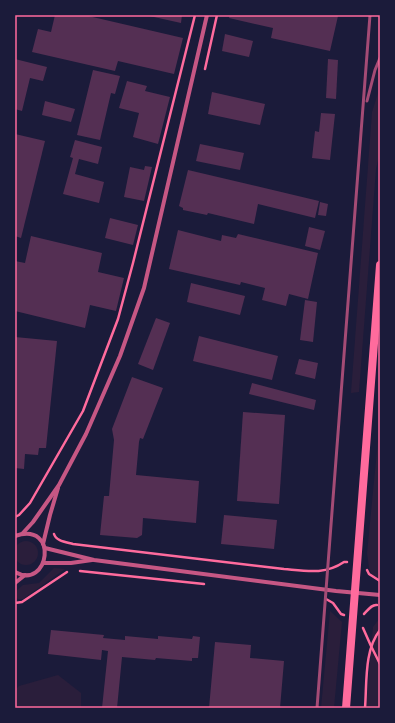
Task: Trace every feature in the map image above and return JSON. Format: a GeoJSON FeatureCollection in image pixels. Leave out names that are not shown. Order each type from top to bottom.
{"type":"FeatureCollection","features":[{"type":"Feature","properties":{"kind":"main road"},"geometry":{"type":"LineString","coordinates":[[346,708],[380,265]]}},
{"type":"Feature","properties":{"kind":"street"},"geometry":{"type":"LineString","coordinates":[[22,534],[33,522],[59,485],[86,434],[120,356],[144,288],[207,15]]}},
{"type":"Feature","properties":{"kind":"street"},"geometry":{"type":"LineString","coordinates":[[15,583],[25,575],[36,572],[43,563],[46,555],[44,546],[50,515],[59,485]]}},
{"type":"Feature","properties":{"kind":"street"},"geometry":{"type":"LineString","coordinates":[[15,536],[31,534],[38,538],[44,546],[94,560],[380,595]]}},
{"type":"Feature","properties":{"kind":"street"},"geometry":{"type":"LineString","coordinates":[[43,563],[71,563],[94,560]]}},
{"type":"Feature","properties":{"kind":"street"},"geometry":{"type":"LineString","coordinates":[[15,572],[25,575]]}},
{"type":"Feature","properties":{"kind":"path"},"geometry":{"type":"LineString","coordinates":[[15,517],[19,515],[30,503],[83,411],[118,319],[134,263],[194,15]]}},
{"type":"Feature","properties":{"kind":"path"},"geometry":{"type":"LineString","coordinates":[[204,72],[217,15]]}},
{"type":"Feature","properties":{"kind":"path"},"geometry":{"type":"LineString","coordinates":[[53,530],[55,537],[61,541],[73,544],[284,569],[312,571],[328,570],[335,568],[344,562],[365,564],[369,574],[380,581]]}},
{"type":"Feature","properties":{"kind":"path"},"geometry":{"type":"LineString","coordinates":[[15,603],[22,602],[66,572],[70,571]]}},
{"type":"Feature","properties":{"kind":"path"},"geometry":{"type":"LineString","coordinates":[[76,571],[89,571],[210,585]]}},
{"type":"Feature","properties":{"kind":"path"},"geometry":{"type":"LineString","coordinates":[[326,598],[333,602],[341,614],[363,615],[375,604],[380,605]]}},
{"type":"Feature","properties":{"kind":"path"},"geometry":{"type":"LineString","coordinates":[[363,621],[363,627],[370,646],[380,664]]}},
{"type":"Feature","properties":{"kind":"path"},"geometry":{"type":"LineString","coordinates":[[365,708],[370,646],[374,637],[380,630]]}},
{"type":"Feature","properties":{"kind":"shaded area"},"geometry":{"type":"Polygon","coordinates":[[[380,87],[380,152],[376,169],[359,392],[351,393],[372,112],[380,87]]]}},
{"type":"Feature","properties":{"kind":"shaded area"},"geometry":{"type":"Polygon","coordinates":[[[380,420],[380,579],[373,578],[369,568],[367,553],[380,420]]]}},
{"type":"Feature","properties":{"kind":"shaded area"},"geometry":{"type":"Polygon","coordinates":[[[26,541],[34,545],[38,553],[34,561],[26,565],[18,561],[14,553],[18,545],[26,541]]]}},
{"type":"Feature","properties":{"kind":"shaded area"},"geometry":{"type":"Polygon","coordinates":[[[54,568],[65,569],[23,599],[18,599],[15,597],[15,592],[23,585],[39,583],[54,568]]]}},
{"type":"Feature","properties":{"kind":"shaded area"},"geometry":{"type":"Polygon","coordinates":[[[330,611],[342,622],[334,708],[321,708],[330,611]]]}},
{"type":"Feature","properties":{"kind":"shaded area"},"geometry":{"type":"Polygon","coordinates":[[[380,618],[380,708],[366,708],[373,627],[380,618]]]}},
{"type":"Feature","properties":{"kind":"shaded area"},"geometry":{"type":"Polygon","coordinates":[[[58,675],[81,693],[81,708],[15,708],[15,690],[19,686],[58,675]]]}},
{"type":"Feature","properties":{"kind":"building"},"geometry":{"type":"Polygon","coordinates":[[[55,15],[84,15],[183,38],[174,74],[118,61],[115,71],[32,52],[38,29],[51,32],[55,15]]]}},
{"type":"Feature","properties":{"kind":"building"},"geometry":{"type":"Polygon","coordinates":[[[145,15],[182,15],[181,23],[145,15]]]}},
{"type":"Feature","properties":{"kind":"building"},"geometry":{"type":"Polygon","coordinates":[[[230,15],[338,16],[330,51],[271,38],[273,28],[229,18],[230,15]]]}},
{"type":"Feature","properties":{"kind":"building"},"geometry":{"type":"Polygon","coordinates":[[[225,34],[253,41],[249,57],[222,51],[225,34]]]}},
{"type":"Feature","properties":{"kind":"building"},"geometry":{"type":"Polygon","coordinates":[[[15,59],[47,67],[43,81],[30,78],[22,111],[15,109],[15,59]]]}},
{"type":"Feature","properties":{"kind":"building"},"geometry":{"type":"Polygon","coordinates":[[[328,59],[338,60],[336,99],[326,98],[328,59]]]}},
{"type":"Feature","properties":{"kind":"building"},"geometry":{"type":"Polygon","coordinates":[[[93,70],[120,76],[115,94],[111,93],[100,140],[77,135],[93,70]]]}},
{"type":"Feature","properties":{"kind":"building"},"geometry":{"type":"Polygon","coordinates":[[[127,81],[147,86],[145,91],[170,97],[158,144],[133,137],[139,113],[119,108],[127,81]]]}},
{"type":"Feature","properties":{"kind":"building"},"geometry":{"type":"Polygon","coordinates":[[[212,92],[265,104],[260,125],[208,114],[212,92]]]}},
{"type":"Feature","properties":{"kind":"building"},"geometry":{"type":"Polygon","coordinates":[[[45,101],[75,109],[71,122],[42,115],[45,101]]]}},
{"type":"Feature","properties":{"kind":"building"},"geometry":{"type":"Polygon","coordinates":[[[321,113],[335,114],[330,160],[312,158],[315,131],[319,132],[321,113]]]}},
{"type":"Feature","properties":{"kind":"building"},"geometry":{"type":"Polygon","coordinates":[[[15,134],[45,141],[21,238],[15,236],[15,134]]]}},
{"type":"Feature","properties":{"kind":"building"},"geometry":{"type":"Polygon","coordinates":[[[75,140],[102,147],[98,164],[79,159],[75,174],[104,182],[99,203],[63,194],[73,158],[70,157],[75,140]]]}},
{"type":"Feature","properties":{"kind":"building"},"geometry":{"type":"Polygon","coordinates":[[[200,144],[244,153],[240,170],[196,161],[200,144]]]}},
{"type":"Feature","properties":{"kind":"building"},"geometry":{"type":"Polygon","coordinates":[[[145,166],[152,167],[144,201],[124,197],[130,167],[144,170],[145,166]]]}},
{"type":"Feature","properties":{"kind":"building"},"geometry":{"type":"Polygon","coordinates":[[[188,170],[319,201],[315,218],[258,204],[254,224],[208,213],[207,215],[183,210],[183,208],[179,206],[188,170]]]}},
{"type":"Feature","properties":{"kind":"building"},"geometry":{"type":"Polygon","coordinates":[[[320,202],[328,204],[326,216],[318,215],[320,202]]]}},
{"type":"Feature","properties":{"kind":"building"},"geometry":{"type":"Polygon","coordinates":[[[110,218],[138,225],[133,245],[105,238],[110,218]]]}},
{"type":"Feature","properties":{"kind":"building"},"geometry":{"type":"Polygon","coordinates":[[[309,227],[325,231],[320,250],[305,246],[309,227]]]}},
{"type":"Feature","properties":{"kind":"building"},"geometry":{"type":"Polygon","coordinates":[[[178,230],[221,241],[222,235],[236,238],[238,234],[318,253],[308,299],[289,294],[286,306],[262,300],[265,288],[241,282],[240,285],[169,269],[178,230]]]}},
{"type":"Feature","properties":{"kind":"building"},"geometry":{"type":"Polygon","coordinates":[[[31,236],[102,253],[98,272],[124,278],[116,311],[90,305],[85,328],[15,311],[15,261],[25,263],[31,236]]]}},
{"type":"Feature","properties":{"kind":"building"},"geometry":{"type":"Polygon","coordinates":[[[191,283],[245,296],[240,315],[187,302],[191,283]]]}},
{"type":"Feature","properties":{"kind":"building"},"geometry":{"type":"Polygon","coordinates":[[[305,300],[317,302],[313,342],[300,340],[305,300]]]}},
{"type":"Feature","properties":{"kind":"building"},"geometry":{"type":"Polygon","coordinates":[[[156,318],[170,323],[153,370],[138,364],[156,318]]]}},
{"type":"Feature","properties":{"kind":"building"},"geometry":{"type":"Polygon","coordinates":[[[199,336],[278,356],[272,380],[193,361],[199,336]]]}},
{"type":"Feature","properties":{"kind":"building"},"geometry":{"type":"Polygon","coordinates":[[[15,337],[57,341],[46,448],[39,448],[38,455],[25,454],[24,469],[15,468],[15,337]]]}},
{"type":"Feature","properties":{"kind":"building"},"geometry":{"type":"Polygon","coordinates":[[[299,359],[318,363],[315,379],[295,374],[299,359]]]}},
{"type":"Feature","properties":{"kind":"building"},"geometry":{"type":"Polygon","coordinates":[[[132,377],[163,388],[143,439],[140,438],[136,475],[199,481],[196,523],[143,518],[142,535],[137,538],[100,535],[104,496],[109,496],[114,440],[112,429],[132,377]]]}},
{"type":"Feature","properties":{"kind":"building"},"geometry":{"type":"Polygon","coordinates":[[[252,383],[316,400],[314,410],[249,394],[252,383]]]}},
{"type":"Feature","properties":{"kind":"building"},"geometry":{"type":"Polygon","coordinates":[[[243,412],[285,415],[279,504],[237,501],[243,412]]]}},
{"type":"Feature","properties":{"kind":"building"},"geometry":{"type":"Polygon","coordinates":[[[224,515],[277,520],[274,549],[221,544],[224,515]]]}},
{"type":"Feature","properties":{"kind":"building"},"geometry":{"type":"Polygon","coordinates":[[[51,630],[104,635],[103,638],[125,640],[125,636],[158,639],[158,636],[192,639],[193,636],[200,637],[198,658],[192,658],[192,661],[122,657],[117,708],[102,708],[108,651],[102,650],[101,660],[48,654],[51,630]]]}},
{"type":"Feature","properties":{"kind":"building"},"geometry":{"type":"Polygon","coordinates":[[[215,642],[251,645],[250,658],[284,661],[280,708],[209,708],[215,642]]]}},
{"type":"Feature","properties":{"kind":"railway"},"geometry":{"type":"LineString","coordinates":[[317,708],[370,15]]}},
{"type":"Feature","properties":{"kind":"railway"},"geometry":{"type":"LineString","coordinates":[[367,101],[375,70],[380,58]]}}]}
